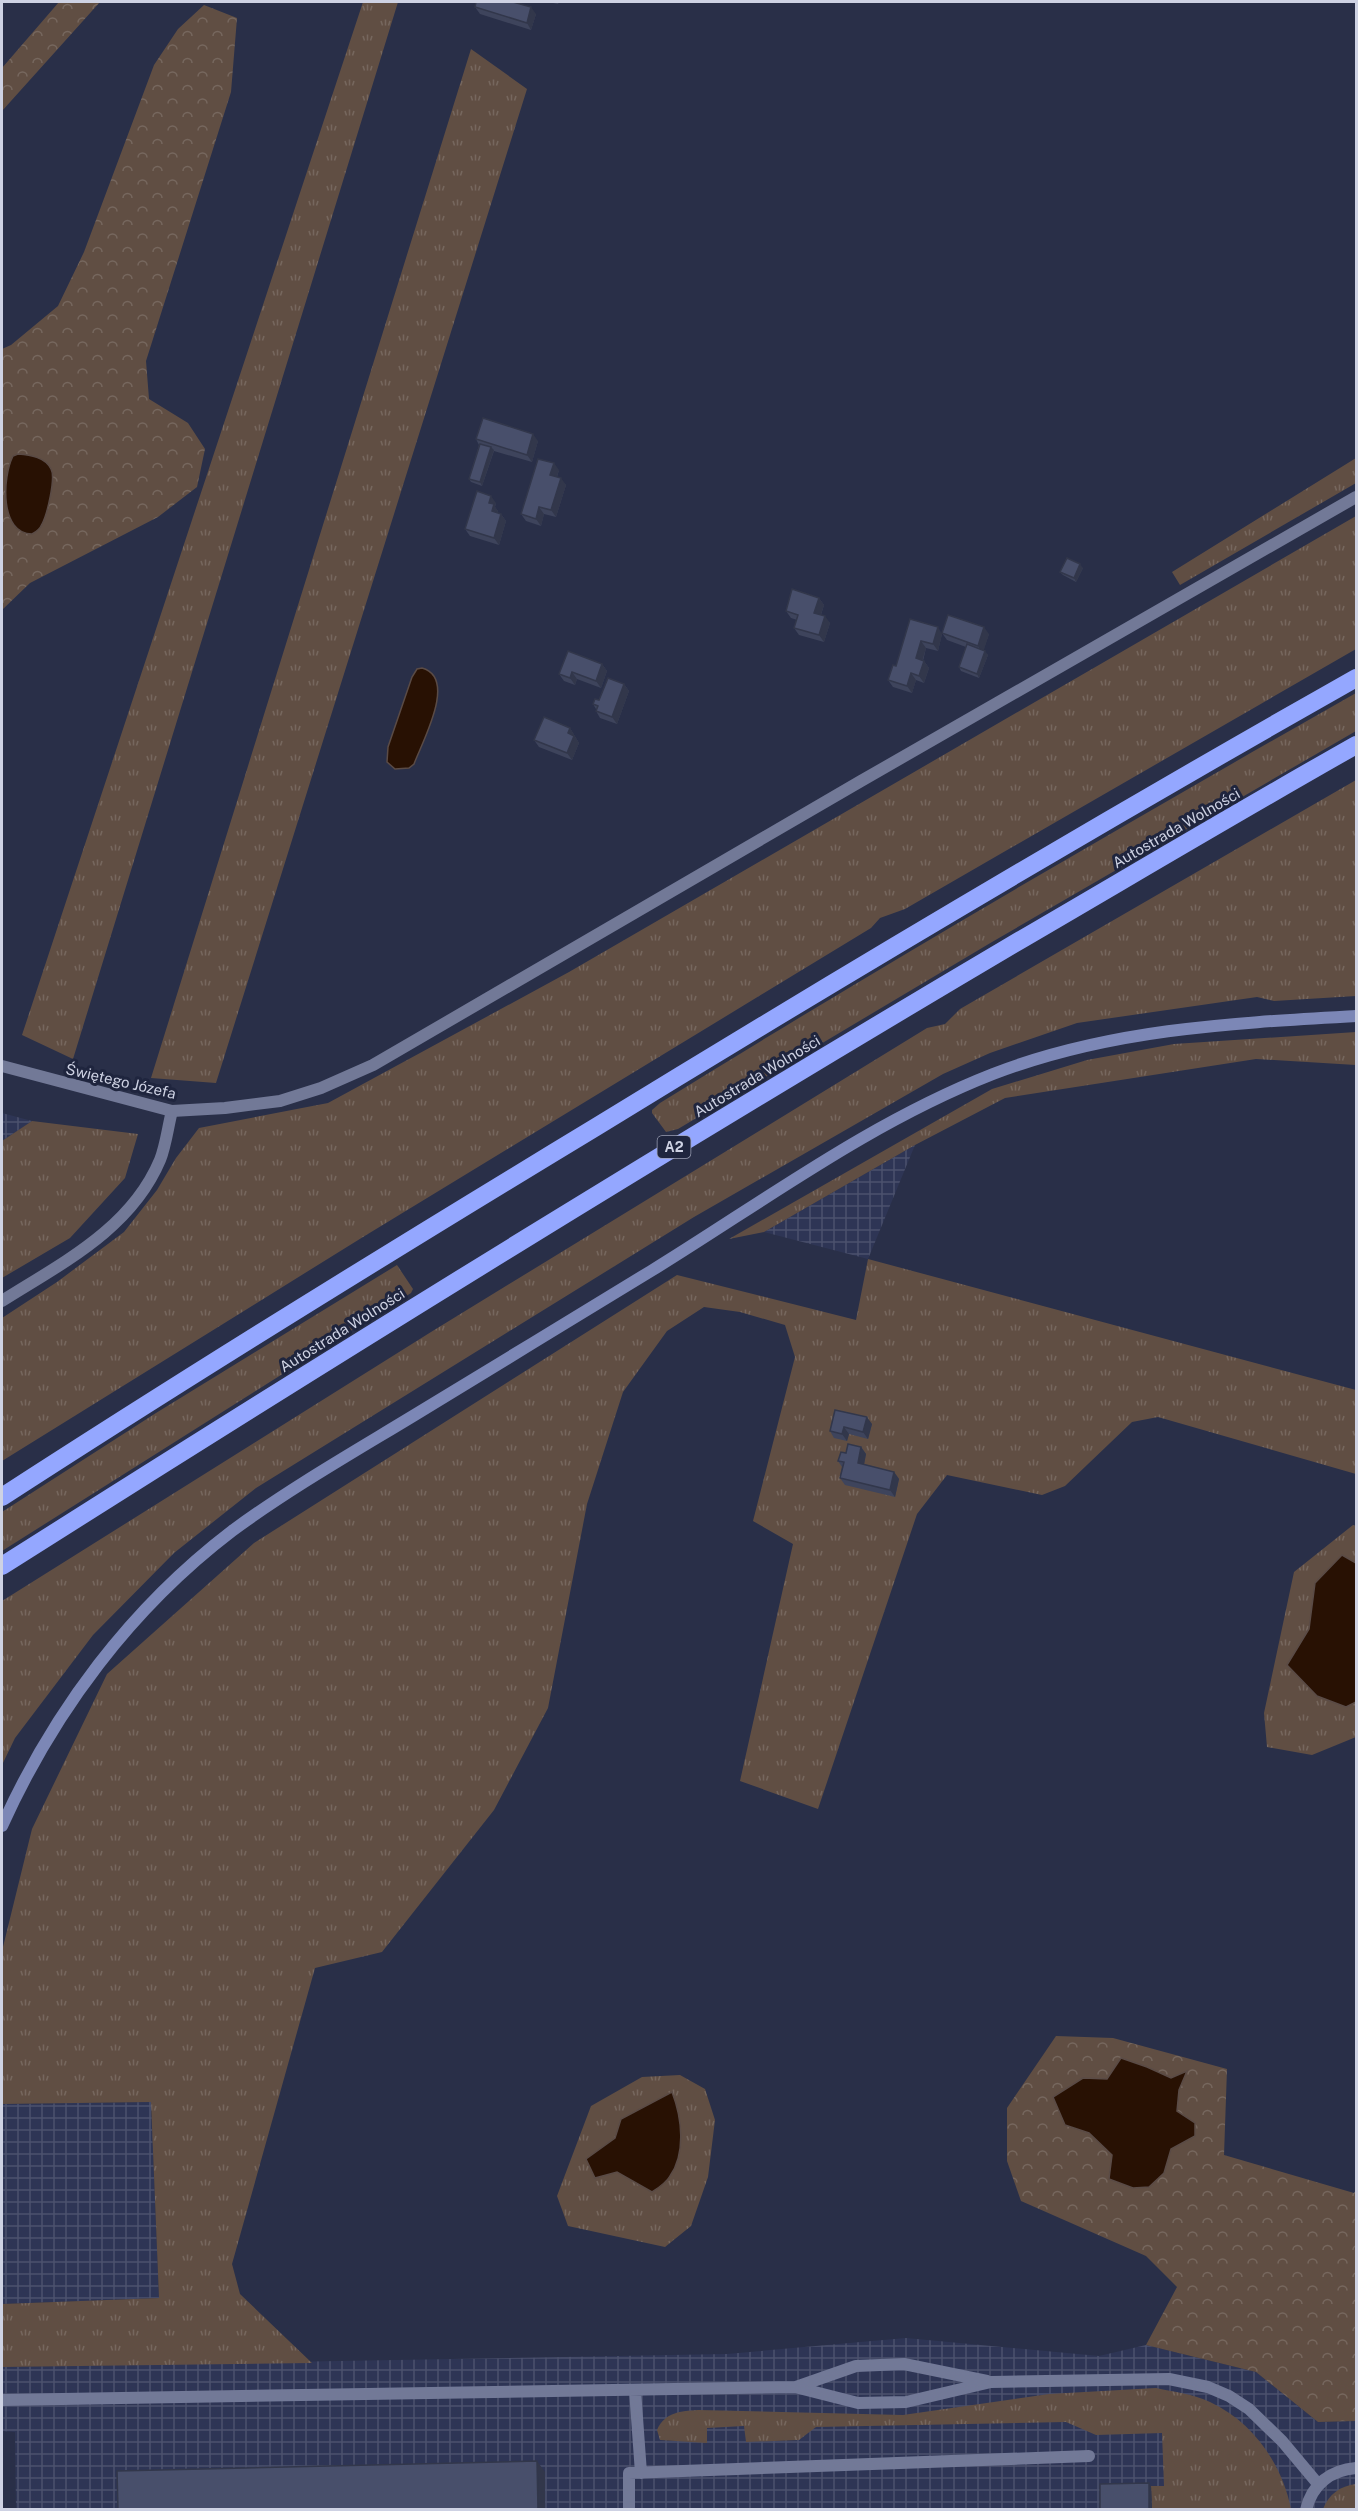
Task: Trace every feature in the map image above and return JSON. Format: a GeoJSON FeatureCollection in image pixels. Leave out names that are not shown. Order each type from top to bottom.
{"type":"FeatureCollection","features":[{"type":"Feature","properties":{"kind":"highway"},"geometry":{"type":"LineString","coordinates":[[2,1497],[445,1218],[697,1065],[1133,806],[1356,678]]}},
{"type":"Feature","properties":{"kind":"highway","name":"Autostrada Wolności"},"geometry":{"type":"LineString","coordinates":[[2,1566],[388,1322],[655,1159],[897,1013],[1356,745]]}},
{"type":"Feature","properties":{"kind":"street","name":"Świętego Józefa"},"geometry":{"type":"LineString","coordinates":[[2,1066],[172,1111],[225,1108],[280,1101],[340,1080],[373,1065],[1356,497]]}},
{"type":"Feature","properties":{"kind":"street"},"geometry":{"type":"LineString","coordinates":[[2,1826],[23,1779],[54,1725],[98,1664],[171,1584],[231,1532],[298,1486],[669,1260],[875,1131],[929,1103],[992,1075],[1095,1043],[1190,1027],[1356,1016]]}},
{"type":"Feature","properties":{"kind":"street"},"geometry":{"type":"LineString","coordinates":[[2,1301],[85,1248],[118,1221],[144,1192],[161,1158],[172,1111]]}},
{"type":"Feature","properties":{"kind":"street"},"geometry":{"type":"LineString","coordinates":[[795,2387],[856,2366],[904,2364],[991,2382]]}},
{"type":"Feature","properties":{"kind":"street"},"geometry":{"type":"LineString","coordinates":[[2,2400],[795,2387],[858,2403],[906,2402],[991,2382],[1169,2379],[1208,2388],[1229,2396],[1249,2409],[1282,2441],[1318,2484]]}},
{"type":"Feature","properties":{"kind":"street"},"geometry":{"type":"LineString","coordinates":[[635,2390],[641,2473]]}},
{"type":"Feature","properties":{"kind":"street"},"geometry":{"type":"LineString","coordinates":[[629,2510],[628,2473],[1089,2456]]}},
{"type":"Feature","properties":{"kind":"street"},"geometry":{"type":"LineString","coordinates":[[1306,2510],[1318,2484],[1336,2472],[1356,2468]]}},
{"type":"Feature","properties":{"kind":"shaded area"},"geometry":{"type":"Polygon","coordinates":[[[18,454],[41,459],[51,469],[52,474],[50,497],[44,519],[39,529],[32,534],[22,532],[14,525],[6,503],[9,466],[13,456],[18,454]]]}},
{"type":"Feature","properties":{"kind":"shaded area"},"geometry":{"type":"Polygon","coordinates":[[[422,668],[432,674],[437,684],[437,697],[430,727],[414,764],[409,768],[395,769],[387,762],[388,747],[412,677],[417,669],[422,668]]]}},
{"type":"Feature","properties":{"kind":"shaded area"},"geometry":{"type":"Polygon","coordinates":[[[2,1113],[32,1121],[2,1141],[2,1113]]]}},
{"type":"Feature","properties":{"kind":"shaded area"},"geometry":{"type":"Polygon","coordinates":[[[915,1145],[868,1259],[764,1232],[915,1145]]]}},
{"type":"Feature","properties":{"kind":"shaded area"},"geometry":{"type":"Polygon","coordinates":[[[1342,1555],[1356,1563],[1356,1702],[1346,1707],[1317,1696],[1287,1665],[1309,1629],[1315,1583],[1342,1555]]]}},
{"type":"Feature","properties":{"kind":"shaded area"},"geometry":{"type":"Polygon","coordinates":[[[1121,2058],[1171,2078],[1187,2071],[1179,2090],[1177,2111],[1195,2123],[1195,2136],[1171,2149],[1164,2173],[1149,2187],[1133,2188],[1109,2179],[1112,2155],[1089,2133],[1065,2125],[1053,2097],[1083,2078],[1107,2079],[1121,2058]]]}},
{"type":"Feature","properties":{"kind":"shaded area"},"geometry":{"type":"Polygon","coordinates":[[[672,2092],[681,2135],[675,2167],[666,2181],[652,2192],[617,2172],[595,2178],[586,2159],[615,2138],[621,2119],[672,2092]]]}},
{"type":"Feature","properties":{"kind":"shaded area"},"geometry":{"type":"Polygon","coordinates":[[[151,2102],[159,2298],[2,2304],[2,2104],[151,2102]]]}},
{"type":"Feature","properties":{"kind":"shaded area"},"geometry":{"type":"Polygon","coordinates":[[[906,2338],[1099,2356],[1146,2345],[1256,2372],[1318,2422],[1356,2421],[1356,2509],[16,2509],[15,2432],[2,2431],[2,2367],[727,2354],[906,2338]]]}},
{"type":"Feature","properties":{"kind":"green space"},"geometry":{"type":"Polygon","coordinates":[[[59,2],[100,2],[2,111],[2,68],[59,2]]]}},
{"type":"Feature","properties":{"kind":"green space"},"geometry":{"type":"Polygon","coordinates":[[[363,2],[398,2],[73,1059],[22,1035],[363,2]]]}},
{"type":"Feature","properties":{"kind":"green space"},"geometry":{"type":"Polygon","coordinates":[[[204,5],[237,18],[231,92],[146,361],[149,399],[188,423],[205,449],[197,487],[158,517],[30,583],[2,610],[2,349],[11,345],[58,306],[84,252],[154,65],[178,29],[204,5]]]}},
{"type":"Feature","properties":{"kind":"green space"},"geometry":{"type":"Polygon","coordinates":[[[471,49],[527,89],[216,1083],[151,1078],[471,49]]]}},
{"type":"Feature","properties":{"kind":"green space"},"geometry":{"type":"Polygon","coordinates":[[[1356,458],[1356,483],[1180,585],[1172,572],[1356,458]]]}},
{"type":"Feature","properties":{"kind":"green space"},"geometry":{"type":"Polygon","coordinates":[[[1356,516],[1356,649],[905,909],[880,918],[871,928],[363,1237],[2,1461],[2,1318],[57,1282],[124,1232],[157,1190],[176,1158],[199,1128],[328,1103],[569,972],[1356,516]]]}},
{"type":"Feature","properties":{"kind":"green space"},"geometry":{"type":"Polygon","coordinates":[[[1356,693],[1356,731],[992,942],[678,1129],[666,1132],[652,1113],[652,1110],[660,1103],[919,946],[1356,693]]]}},
{"type":"Feature","properties":{"kind":"green space"},"geometry":{"type":"Polygon","coordinates":[[[1356,780],[1356,996],[1274,1001],[1257,997],[1077,1023],[990,1053],[943,1074],[694,1217],[256,1488],[174,1553],[93,1635],[15,1738],[2,1765],[2,1601],[431,1332],[927,1028],[945,1024],[960,1009],[1356,780]]]}},
{"type":"Feature","properties":{"kind":"green space"},"geometry":{"type":"Polygon","coordinates":[[[1356,1032],[1356,1065],[1256,1059],[1005,1098],[915,1145],[764,1232],[729,1239],[992,1089],[1087,1060],[1174,1044],[1356,1032]]]}},
{"type":"Feature","properties":{"kind":"green space"},"geometry":{"type":"Polygon","coordinates":[[[32,1121],[138,1134],[125,1178],[70,1238],[2,1278],[2,1141],[32,1121]]]}},
{"type":"Feature","properties":{"kind":"green space"},"geometry":{"type":"Polygon","coordinates":[[[868,1259],[1356,1390],[1356,1474],[1158,1417],[1132,1422],[1065,1486],[1042,1495],[947,1475],[917,1514],[818,1809],[740,1781],[793,1544],[753,1521],[795,1357],[785,1325],[740,1312],[704,1307],[667,1331],[623,1392],[587,1504],[548,1708],[494,1810],[382,1952],[315,1968],[232,2264],[240,2294],[312,2363],[2,2367],[2,2304],[159,2298],[151,2102],[2,2104],[2,1951],[32,1829],[107,1674],[254,1543],[677,1275],[856,1320],[868,1259]]]}},
{"type":"Feature","properties":{"kind":"green space"},"geometry":{"type":"Polygon","coordinates":[[[397,1265],[413,1289],[411,1293],[2,1551],[2,1512],[156,1413],[397,1265]]]}},
{"type":"Feature","properties":{"kind":"green space"},"geometry":{"type":"Polygon","coordinates":[[[1353,1525],[1356,1526],[1356,1737],[1312,1755],[1267,1747],[1264,1713],[1294,1572],[1353,1525]]]}},
{"type":"Feature","properties":{"kind":"green space"},"geometry":{"type":"Polygon","coordinates":[[[1056,2036],[1113,2038],[1227,2069],[1224,2155],[1354,2193],[1356,2190],[1356,2421],[1318,2422],[1256,2372],[1146,2345],[1177,2287],[1146,2256],[1021,2201],[1007,2161],[1007,2108],[1056,2036]],[[1121,2058],[1107,2079],[1083,2078],[1089,2133],[1112,2155],[1164,2173],[1171,2149],[1195,2123],[1177,2111],[1179,2090],[1186,2072],[1171,2078],[1121,2058]]]}},
{"type":"Feature","properties":{"kind":"green space"},"geometry":{"type":"Polygon","coordinates":[[[680,2075],[705,2089],[715,2120],[708,2177],[691,2226],[665,2247],[568,2226],[557,2196],[591,2106],[642,2077],[680,2075]]]}},
{"type":"Feature","properties":{"kind":"green space"},"geometry":{"type":"Polygon","coordinates":[[[1156,2388],[1204,2399],[1240,2421],[1263,2446],[1273,2461],[1287,2492],[1291,2509],[1152,2509],[1151,2486],[1164,2486],[1162,2433],[1096,2435],[1066,2422],[816,2427],[799,2440],[746,2442],[744,2426],[707,2428],[707,2443],[660,2440],[657,2430],[664,2419],[669,2416],[692,2410],[903,2415],[1049,2394],[1156,2388]]]}},
{"type":"Feature","properties":{"kind":"green space"},"geometry":{"type":"Polygon","coordinates":[[[1356,2484],[1356,2509],[1323,2509],[1328,2499],[1336,2492],[1356,2484]]]}},
{"type":"Feature","properties":{"kind":"building"},"geometry":{"type":"Polygon","coordinates":[[[476,2],[513,2],[531,7],[527,23],[475,7],[476,2]]]}},
{"type":"Feature","properties":{"kind":"building"},"geometry":{"type":"Polygon","coordinates":[[[483,418],[533,434],[527,455],[476,439],[483,418]]]}},
{"type":"Feature","properties":{"kind":"building"},"geometry":{"type":"Polygon","coordinates":[[[480,444],[491,447],[480,482],[469,479],[480,444]]]}},
{"type":"Feature","properties":{"kind":"building"},"geometry":{"type":"Polygon","coordinates":[[[538,459],[554,463],[550,475],[561,478],[551,510],[539,507],[536,519],[521,514],[538,459]]]}},
{"type":"Feature","properties":{"kind":"building"},"geometry":{"type":"Polygon","coordinates":[[[477,491],[491,496],[489,503],[494,504],[492,511],[501,514],[494,538],[465,529],[477,491]]]}},
{"type":"Feature","properties":{"kind":"building"},"geometry":{"type":"Polygon","coordinates":[[[1067,558],[1080,564],[1074,578],[1060,572],[1067,558]]]}},
{"type":"Feature","properties":{"kind":"building"},"geometry":{"type":"Polygon","coordinates":[[[792,589],[819,598],[814,613],[825,616],[819,635],[794,628],[798,615],[786,611],[792,589]]]}},
{"type":"Feature","properties":{"kind":"building"},"geometry":{"type":"Polygon","coordinates":[[[948,615],[984,627],[978,646],[942,633],[948,615]]]}},
{"type":"Feature","properties":{"kind":"building"},"geometry":{"type":"Polygon","coordinates":[[[910,619],[938,627],[933,644],[921,641],[916,658],[924,661],[919,676],[911,673],[907,686],[888,680],[893,665],[896,666],[910,619]]]}},
{"type":"Feature","properties":{"kind":"building"},"geometry":{"type":"Polygon","coordinates":[[[967,644],[985,651],[977,674],[959,667],[967,644]]]}},
{"type":"Feature","properties":{"kind":"building"},"geometry":{"type":"Polygon","coordinates":[[[568,651],[602,664],[596,681],[572,672],[570,678],[559,674],[568,651]]]}},
{"type":"Feature","properties":{"kind":"building"},"geometry":{"type":"Polygon","coordinates":[[[608,678],[624,684],[612,717],[596,711],[598,706],[593,704],[595,699],[599,700],[608,678]]]}},
{"type":"Feature","properties":{"kind":"building"},"geometry":{"type":"Polygon","coordinates":[[[544,717],[570,728],[568,733],[574,736],[567,753],[534,740],[544,717]]]}},
{"type":"Feature","properties":{"kind":"building"},"geometry":{"type":"Polygon","coordinates":[[[835,1410],[867,1417],[863,1432],[844,1427],[842,1434],[830,1431],[835,1410]]]}},
{"type":"Feature","properties":{"kind":"building"},"geometry":{"type":"Polygon","coordinates":[[[848,1444],[861,1447],[858,1463],[894,1472],[890,1490],[840,1478],[844,1462],[838,1461],[841,1452],[846,1453],[848,1444]]]}},
{"type":"Feature","properties":{"kind":"building"},"geometry":{"type":"Polygon","coordinates":[[[537,2461],[538,2510],[118,2510],[117,2471],[537,2461]]]}},
{"type":"Feature","properties":{"kind":"building"},"geometry":{"type":"Polygon","coordinates":[[[1149,2483],[1149,2510],[1100,2510],[1100,2484],[1149,2483]]]}}]}
